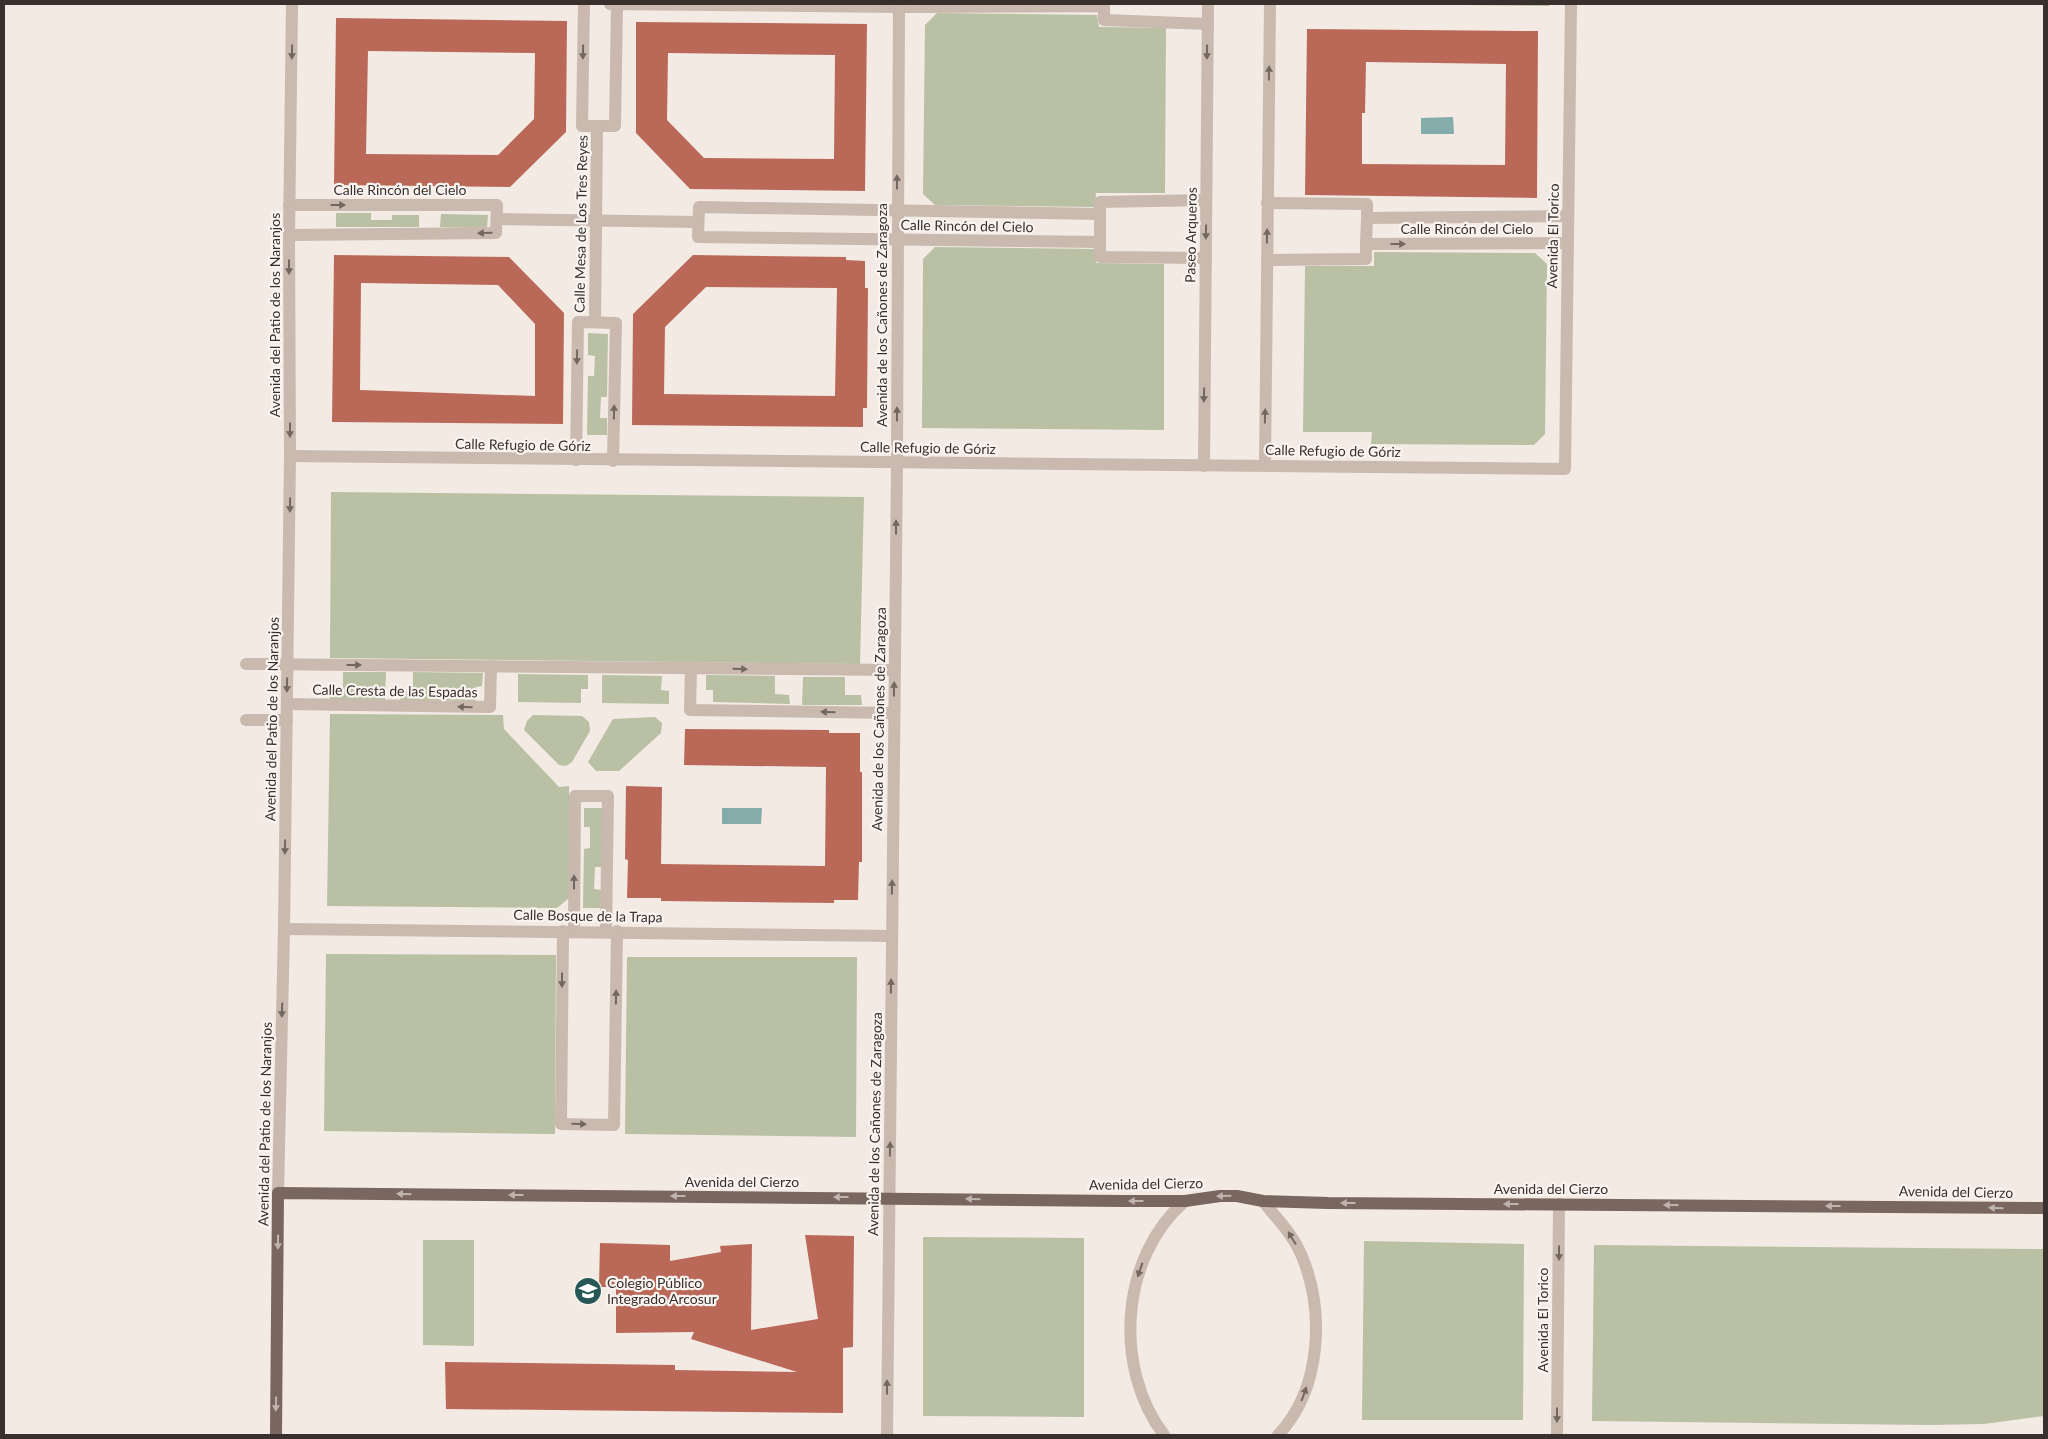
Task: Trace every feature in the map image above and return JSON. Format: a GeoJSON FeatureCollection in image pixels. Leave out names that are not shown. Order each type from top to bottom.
{"type":"FeatureCollection","features":[{"type":"Feature","properties":{"kind":"main road","name":"Avenida del Cierzo"},"geometry":{"type":"LineString","coordinates":[[278,1193],[1184,1201],[1220,1196],[1237,1196],[1263,1201],[2044,1208]]}},
{"type":"Feature","properties":{"kind":"main road","name":"Avenida del Patio de los Naranjos"},"geometry":{"type":"LineString","coordinates":[[276,1435],[278,1193]]}},
{"type":"Feature","properties":{"kind":"street","name":"Avenida del Patio de los Naranjos"},"geometry":{"type":"LineString","coordinates":[[278,1193],[288,665],[290,456],[289,205],[292,4]]}},
{"type":"Feature","properties":{"kind":"street","name":"Calle Mesa de Los Tres Reyes"},"geometry":{"type":"LineString","coordinates":[[584,4],[582,126],[615,126],[617,4]]}},
{"type":"Feature","properties":{"kind":"street"},"geometry":{"type":"LineString","coordinates":[[610,4],[1104,6],[1104,20],[1208,24]]}},
{"type":"Feature","properties":{"kind":"street","name":"Paseo Arqueros"},"geometry":{"type":"LineString","coordinates":[[1204,466],[1208,4]]}},
{"type":"Feature","properties":{"kind":"street"},"geometry":{"type":"LineString","coordinates":[[1265,465],[1270,4]]}},
{"type":"Feature","properties":{"kind":"street","name":"Avenida El Torico"},"geometry":{"type":"LineString","coordinates":[[1565,469],[1571,4]]}},
{"type":"Feature","properties":{"kind":"street","name":"Avenida de los Cañones de Zaragoza"},"geometry":{"type":"LineString","coordinates":[[887,1435],[897,463],[899,5]]}},
{"type":"Feature","properties":{"kind":"street","name":"Calle Mesa de Los Tres Reyes"},"geometry":{"type":"LineString","coordinates":[[595,322],[598,126]]}},
{"type":"Feature","properties":{"kind":"street"},"geometry":{"type":"LineString","coordinates":[[1206,200],[1100,202],[1100,257],[1206,258]]}},
{"type":"Feature","properties":{"kind":"street"},"geometry":{"type":"LineString","coordinates":[[1267,203],[1367,204],[1366,259],[1267,260]]}},
{"type":"Feature","properties":{"kind":"street","name":"Calle Rincón del Cielo"},"geometry":{"type":"LineString","coordinates":[[289,205],[497,205],[497,220]]}},
{"type":"Feature","properties":{"kind":"street","name":"Calle Rincón del Cielo"},"geometry":{"type":"LineString","coordinates":[[1100,214],[699,207],[698,222],[698,237],[1100,242]]}},
{"type":"Feature","properties":{"kind":"street","name":"Calle Rincón del Cielo"},"geometry":{"type":"LineString","coordinates":[[1367,218],[1568,216]]}},
{"type":"Feature","properties":{"kind":"street"},"geometry":{"type":"LineString","coordinates":[[289,235],[496,233],[497,220],[698,222]]}},
{"type":"Feature","properties":{"kind":"street","name":"Calle Rincón del Cielo"},"geometry":{"type":"LineString","coordinates":[[1366,244],[1568,243]]}},
{"type":"Feature","properties":{"kind":"street","name":"Calle Mesa de Los Tres Reyes"},"geometry":{"type":"LineString","coordinates":[[576,460],[578,322],[595,322],[616,323],[613,461]]}},
{"type":"Feature","properties":{"kind":"street","name":"Calle Refugio de Góriz"},"geometry":{"type":"LineString","coordinates":[[290,456],[613,461],[1565,469]]}},
{"type":"Feature","properties":{"kind":"street","name":"Calle Cresta de las Espadas"},"geometry":{"type":"LineString","coordinates":[[246,664],[895,670]]}},
{"type":"Feature","properties":{"kind":"street","name":"Calle Cresta de las Espadas"},"geometry":{"type":"LineString","coordinates":[[287,704],[490,707],[491,666]]}},
{"type":"Feature","properties":{"kind":"street"},"geometry":{"type":"LineString","coordinates":[[691,668],[690,710],[894,713]]}},
{"type":"Feature","properties":{"kind":"street"},"geometry":{"type":"LineString","coordinates":[[246,720],[287,720]]}},
{"type":"Feature","properties":{"kind":"street"},"geometry":{"type":"LineString","coordinates":[[575,796],[608,796],[614,1124],[562,1124],[568,931],[575,796]]}},
{"type":"Feature","properties":{"kind":"street","name":"Calle Bosque de la Trapa"},"geometry":{"type":"LineString","coordinates":[[284,929],[611,931],[892,936]]}},
{"type":"Feature","properties":{"kind":"street"},"geometry":{"type":"LineString","coordinates":[[1164,1435],[1146,1406],[1139,1387],[1133,1363],[1131,1310],[1136,1283],[1149,1247],[1166,1220],[1184,1201]]}},
{"type":"Feature","properties":{"kind":"street"},"geometry":{"type":"LineString","coordinates":[[1263,1201],[1288,1230],[1301,1252],[1314,1297],[1316,1324],[1315,1353],[1308,1381],[1292,1418],[1278,1435]]}},
{"type":"Feature","properties":{"kind":"street","name":"Avenida El Torico"},"geometry":{"type":"LineString","coordinates":[[1557,1435],[1559,1204]]}},
{"type":"Feature","properties":{"kind":"green space"},"geometry":{"type":"Polygon","coordinates":[[[1377,4],[1549,4],[1549,6],[1377,4]]]}},
{"type":"Feature","properties":{"kind":"green space"},"geometry":{"type":"Polygon","coordinates":[[[937,13],[1097,15],[1099,27],[1166,28],[1165,193],[1096,193],[1095,207],[935,205],[923,194],[925,25],[937,13]]]}},
{"type":"Feature","properties":{"kind":"green space"},"geometry":{"type":"Polygon","coordinates":[[[336,213],[371,213],[371,220],[392,220],[392,215],[419,215],[419,227],[336,227],[336,213]]]}},
{"type":"Feature","properties":{"kind":"green space"},"geometry":{"type":"Polygon","coordinates":[[[441,214],[488,215],[487,228],[440,227],[441,214]]]}},
{"type":"Feature","properties":{"kind":"green space"},"geometry":{"type":"Polygon","coordinates":[[[935,247],[1095,249],[1096,263],[1164,264],[1164,430],[922,428],[923,259],[935,247]]]}},
{"type":"Feature","properties":{"kind":"green space"},"geometry":{"type":"Polygon","coordinates":[[[1374,252],[1535,253],[1547,264],[1545,434],[1534,445],[1371,444],[1372,432],[1303,432],[1305,266],[1374,266],[1374,252]]]}},
{"type":"Feature","properties":{"kind":"green space"},"geometry":{"type":"Polygon","coordinates":[[[588,333],[608,334],[607,397],[601,397],[600,418],[607,418],[607,435],[587,435],[588,376],[594,376],[595,356],[588,355],[588,333]]]}},
{"type":"Feature","properties":{"kind":"green space"},"geometry":{"type":"Polygon","coordinates":[[[331,492],[864,497],[860,664],[330,658],[331,492]]]}},
{"type":"Feature","properties":{"kind":"green space"},"geometry":{"type":"Polygon","coordinates":[[[343,672],[386,672],[385,700],[330,699],[330,691],[343,690],[343,672]]]}},
{"type":"Feature","properties":{"kind":"green space"},"geometry":{"type":"Polygon","coordinates":[[[413,672],[483,673],[482,686],[476,687],[476,701],[400,700],[400,691],[413,691],[413,672]]]}},
{"type":"Feature","properties":{"kind":"green space"},"geometry":{"type":"Polygon","coordinates":[[[518,674],[588,675],[588,689],[581,689],[581,703],[518,702],[518,674]]]}},
{"type":"Feature","properties":{"kind":"green space"},"geometry":{"type":"Polygon","coordinates":[[[602,675],[662,676],[661,690],[669,691],[669,704],[602,703],[602,675]]]}},
{"type":"Feature","properties":{"kind":"green space"},"geometry":{"type":"Polygon","coordinates":[[[706,675],[775,676],[775,694],[789,695],[790,704],[713,702],[713,690],[706,690],[706,675]]]}},
{"type":"Feature","properties":{"kind":"green space"},"geometry":{"type":"Polygon","coordinates":[[[803,677],[845,677],[845,695],[861,695],[862,705],[802,705],[803,677]]]}},
{"type":"Feature","properties":{"kind":"green space"},"geometry":{"type":"Polygon","coordinates":[[[330,714],[503,715],[504,729],[559,787],[569,786],[569,898],[557,908],[327,906],[330,714]]]}},
{"type":"Feature","properties":{"kind":"green space"},"geometry":{"type":"Polygon","coordinates":[[[533,715],[582,716],[589,722],[590,731],[572,762],[566,766],[559,765],[524,730],[527,721],[533,715]]]}},
{"type":"Feature","properties":{"kind":"green space"},"geometry":{"type":"Polygon","coordinates":[[[655,717],[662,723],[661,733],[619,771],[596,771],[588,762],[613,719],[655,717]]]}},
{"type":"Feature","properties":{"kind":"green space"},"geometry":{"type":"Polygon","coordinates":[[[584,808],[602,808],[602,867],[595,867],[594,889],[602,890],[602,908],[583,908],[584,849],[590,848],[590,827],[584,827],[584,808]]]}},
{"type":"Feature","properties":{"kind":"green space"},"geometry":{"type":"Polygon","coordinates":[[[326,954],[556,955],[555,1134],[324,1131],[326,954]]]}},
{"type":"Feature","properties":{"kind":"green space"},"geometry":{"type":"Polygon","coordinates":[[[627,957],[857,957],[856,1137],[625,1134],[627,957]]]}},
{"type":"Feature","properties":{"kind":"green space"},"geometry":{"type":"Polygon","coordinates":[[[923,1237],[1084,1238],[1084,1417],[923,1416],[923,1237]]]}},
{"type":"Feature","properties":{"kind":"green space"},"geometry":{"type":"Polygon","coordinates":[[[423,1240],[474,1240],[474,1346],[423,1345],[423,1240]]]}},
{"type":"Feature","properties":{"kind":"green space"},"geometry":{"type":"Polygon","coordinates":[[[1364,1241],[1524,1244],[1523,1420],[1362,1420],[1364,1241]]]}},
{"type":"Feature","properties":{"kind":"green space"},"geometry":{"type":"Polygon","coordinates":[[[1594,1245],[2044,1249],[2044,1416],[1984,1424],[1929,1425],[1592,1421],[1594,1245]]]}},
{"type":"Feature","properties":{"kind":"water"},"geometry":{"type":"Polygon","coordinates":[[[1453,117],[1454,134],[1421,134],[1421,118],[1453,117]]]}},
{"type":"Feature","properties":{"kind":"water"},"geometry":{"type":"Polygon","coordinates":[[[722,808],[762,808],[761,824],[722,824],[722,808]]]}},
{"type":"Feature","properties":{"kind":"building"},"geometry":{"type":"Polygon","coordinates":[[[336,18],[567,21],[566,132],[510,187],[334,185],[336,18]],[[368,51],[366,154],[498,155],[534,119],[535,53],[368,51]]]}},
{"type":"Feature","properties":{"kind":"building"},"geometry":{"type":"Polygon","coordinates":[[[636,22],[867,24],[865,191],[690,189],[636,133],[636,22]],[[668,53],[667,120],[704,158],[834,159],[835,55],[668,53]]]}},
{"type":"Feature","properties":{"kind":"building"},"geometry":{"type":"Polygon","coordinates":[[[1307,29],[1538,31],[1537,198],[1305,195],[1307,29]],[[1366,62],[1365,113],[1362,113],[1362,164],[1505,165],[1506,64],[1366,62]]]}},
{"type":"Feature","properties":{"kind":"building"},"geometry":{"type":"Polygon","coordinates":[[[334,255],[509,257],[564,313],[563,424],[332,422],[334,255]],[[361,283],[360,390],[535,396],[535,324],[498,285],[361,283]]]}},
{"type":"Feature","properties":{"kind":"building"},"geometry":{"type":"Polygon","coordinates":[[[693,255],[846,257],[846,260],[865,261],[865,288],[868,288],[867,408],[863,408],[863,427],[632,425],[633,314],[693,255]],[[706,287],[665,327],[664,394],[835,396],[837,288],[706,287]]]}},
{"type":"Feature","properties":{"kind":"building"},"geometry":{"type":"Polygon","coordinates":[[[685,729],[829,730],[829,733],[860,733],[862,862],[859,862],[858,900],[834,900],[834,903],[661,901],[661,898],[627,898],[628,860],[625,859],[626,786],[662,787],[661,864],[825,866],[826,767],[684,765],[685,729]]]}},
{"type":"Feature","properties":{"kind":"building"},"geometry":{"type":"Polygon","coordinates":[[[805,1235],[854,1236],[853,1347],[843,1348],[843,1413],[446,1409],[445,1362],[675,1365],[675,1370],[797,1372],[691,1339],[694,1332],[616,1333],[616,1287],[599,1287],[600,1243],[670,1245],[670,1261],[721,1252],[720,1246],[752,1244],[751,1330],[818,1319],[805,1235]]]}},
{"type":"Feature","properties":{"kind":"place","name":"Colegio Público Integrado Arcosur"},"geometry":{"type":"Point","coordinates":[588,1291]}}]}
